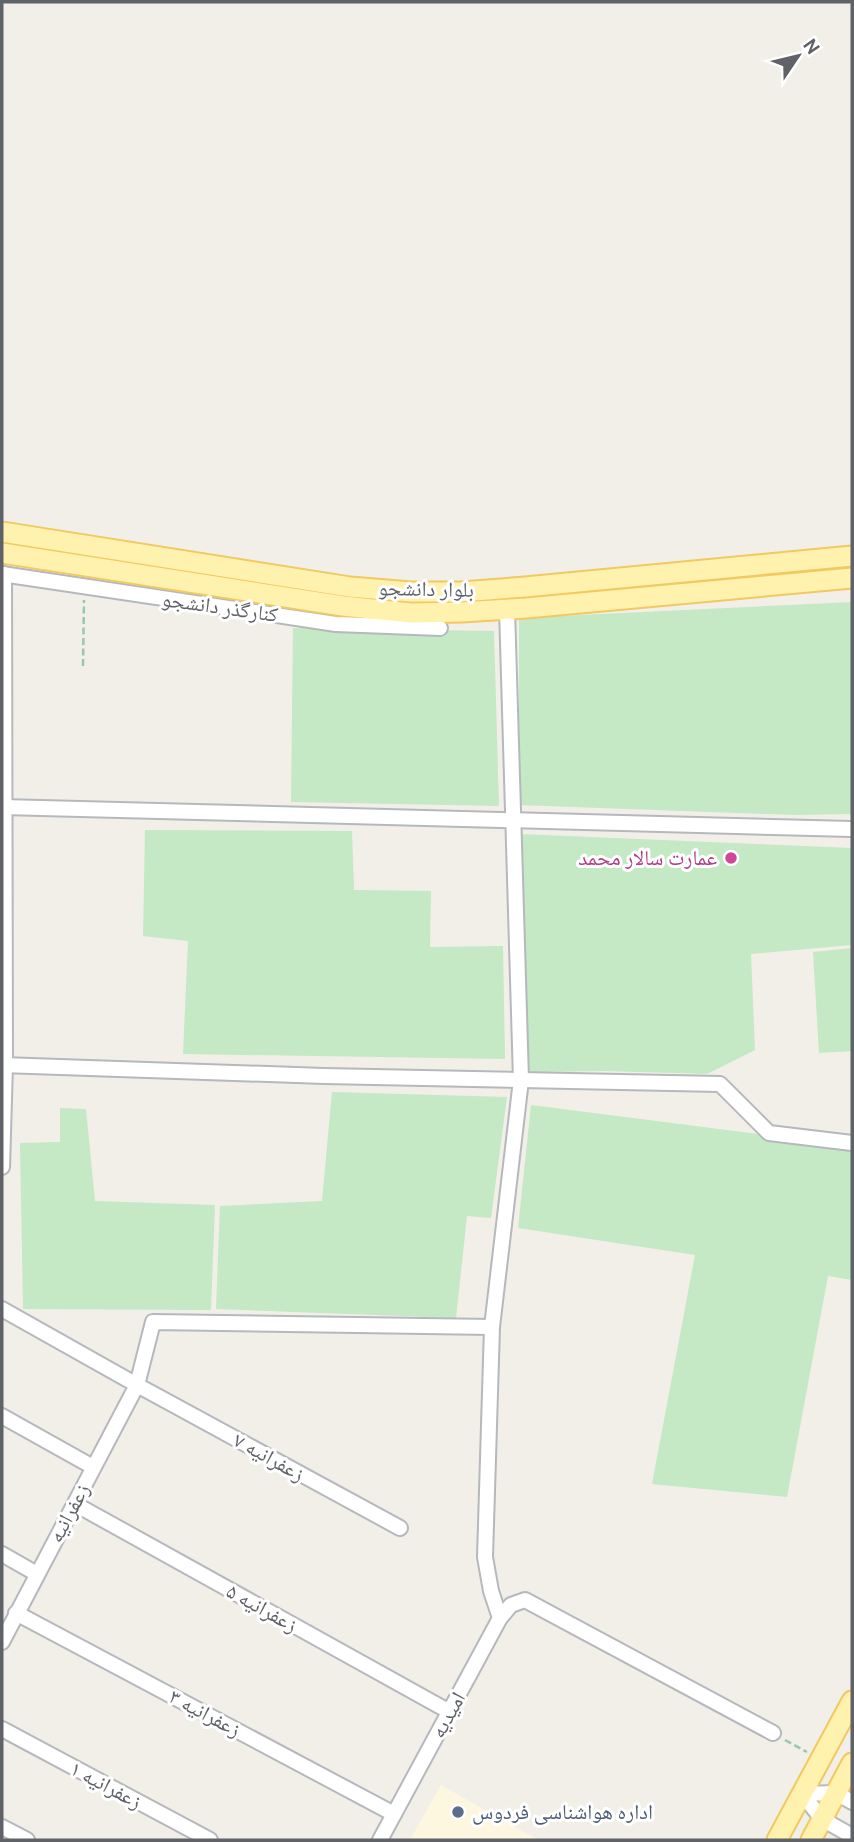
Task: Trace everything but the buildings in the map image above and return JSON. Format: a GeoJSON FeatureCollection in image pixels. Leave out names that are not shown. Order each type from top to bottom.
{"type":"FeatureCollection","features":[{"type":"Feature","properties":{"kind":"main road","name":"بلوار دانشجو"},"geometry":{"type":"LineString","coordinates":[[2,532],[350,587],[411,592],[512,588],[852,556]]}},
{"type":"Feature","properties":{"kind":"main road","name":"بلوار دانشجو"},"geometry":{"type":"LineString","coordinates":[[2,553],[343,606],[411,613],[507,609],[852,578]]}},
{"type":"Feature","properties":{"kind":"main road"},"geometry":{"type":"LineString","coordinates":[[777,1840],[852,1701]]}},
{"type":"Feature","properties":{"kind":"main road"},"geometry":{"type":"LineString","coordinates":[[811,1840],[822,1819],[844,1798],[852,1763]]}},
{"type":"Feature","properties":{"kind":"street"},"geometry":{"type":"LineString","coordinates":[[2,1167],[3,574]]}},
{"type":"Feature","properties":{"kind":"street","name":"کنارگذر دانشجو"},"geometry":{"type":"LineString","coordinates":[[3,574],[336,624],[440,628]]}},
{"type":"Feature","properties":{"kind":"street"},"geometry":{"type":"LineString","coordinates":[[500,1618],[491,1591],[485,1557],[492,1327],[521,1080],[507,609]]}},
{"type":"Feature","properties":{"kind":"street"},"geometry":{"type":"LineString","coordinates":[[2,807],[852,829]]}},
{"type":"Feature","properties":{"kind":"street"},"geometry":{"type":"LineString","coordinates":[[4,1065],[720,1084],[769,1133],[852,1143]]}},
{"type":"Feature","properties":{"kind":"street","name":"زعفرانیه ۷"},"geometry":{"type":"LineString","coordinates":[[2,1309],[400,1528]]}},
{"type":"Feature","properties":{"kind":"street","name":"زعفرانیه"},"geometry":{"type":"LineString","coordinates":[[2,1642],[137,1385],[153,1322],[492,1327]]}},
{"type":"Feature","properties":{"kind":"street"},"geometry":{"type":"LineString","coordinates":[[2,1416],[93,1467]]}},
{"type":"Feature","properties":{"kind":"street","name":"زعفرانیه ۵"},"geometry":{"type":"LineString","coordinates":[[75,1504],[450,1712]]}},
{"type":"Feature","properties":{"kind":"street"},"geometry":{"type":"LineString","coordinates":[[2,1554],[37,1574]]}},
{"type":"Feature","properties":{"kind":"street","name":"امیدیه"},"geometry":{"type":"LineString","coordinates":[[380,1840],[500,1618],[511,1605],[525,1600],[773,1733]]}},
{"type":"Feature","properties":{"kind":"street","name":"زعفرانیه ۳"},"geometry":{"type":"LineString","coordinates":[[16,1613],[394,1814]]}},
{"type":"Feature","properties":{"kind":"street","name":"زعفرانیه ۱"},"geometry":{"type":"LineString","coordinates":[[2,1729],[210,1840]]}},
{"type":"Feature","properties":{"kind":"street"},"geometry":{"type":"LineString","coordinates":[[802,1794],[844,1798]]}},
{"type":"Feature","properties":{"kind":"street"},"geometry":{"type":"LineString","coordinates":[[802,1794],[822,1819],[852,1836]]}},
{"type":"Feature","properties":{"kind":"street"},"geometry":{"type":"LineString","coordinates":[[2,1827],[27,1840]]}},
{"type":"Feature","properties":{"kind":"path"},"geometry":{"type":"LineString","coordinates":[[83,666],[84,587]]}},
{"type":"Feature","properties":{"kind":"path"},"geometry":{"type":"LineString","coordinates":[[773,1733],[821,1759]]}},
{"type":"Feature","properties":{"kind":"shaded area","name":"اداره هواشناسی فردوس"},"geometry":{"type":"Polygon","coordinates":[[[441,1785],[538,1840],[410,1840],[441,1785]]]}},
{"type":"Feature","properties":{"kind":"green space"},"geometry":{"type":"Polygon","coordinates":[[[852,602],[852,814],[795,815],[519,805],[519,618],[852,602]]]}},
{"type":"Feature","properties":{"kind":"green space"},"geometry":{"type":"Polygon","coordinates":[[[293,628],[494,631],[499,806],[291,802],[293,628]]]}},
{"type":"Feature","properties":{"kind":"green space"},"geometry":{"type":"Polygon","coordinates":[[[145,830],[352,831],[354,890],[431,891],[430,947],[503,946],[505,1059],[183,1054],[188,941],[143,936],[145,830]]]}},
{"type":"Feature","properties":{"kind":"green space"},"geometry":{"type":"Polygon","coordinates":[[[519,834],[852,848],[852,945],[751,954],[755,1050],[707,1074],[529,1072],[519,834]]]}},
{"type":"Feature","properties":{"kind":"green space"},"geometry":{"type":"Polygon","coordinates":[[[852,948],[852,1051],[819,1053],[813,952],[852,948]]]}},
{"type":"Feature","properties":{"kind":"green space"},"geometry":{"type":"Polygon","coordinates":[[[332,1092],[507,1097],[491,1218],[467,1216],[456,1318],[216,1309],[220,1206],[322,1201],[332,1092]]]}},
{"type":"Feature","properties":{"kind":"green space"},"geometry":{"type":"Polygon","coordinates":[[[531,1105],[852,1146],[852,1280],[828,1276],[787,1497],[652,1484],[695,1255],[518,1228],[531,1105]]]}},
{"type":"Feature","properties":{"kind":"green space"},"geometry":{"type":"Polygon","coordinates":[[[60,1108],[86,1109],[95,1201],[215,1205],[211,1310],[23,1309],[20,1143],[60,1142],[60,1108]]]}},
{"type":"Feature","properties":{"kind":"place","name":"عمارت سالار محمد"},"geometry":{"type":"Point","coordinates":[731,858]}},
{"type":"Feature","properties":{"kind":"place","name":"اداره هواشناسی فردوس"},"geometry":{"type":"Point","coordinates":[458,1812]}}]}
